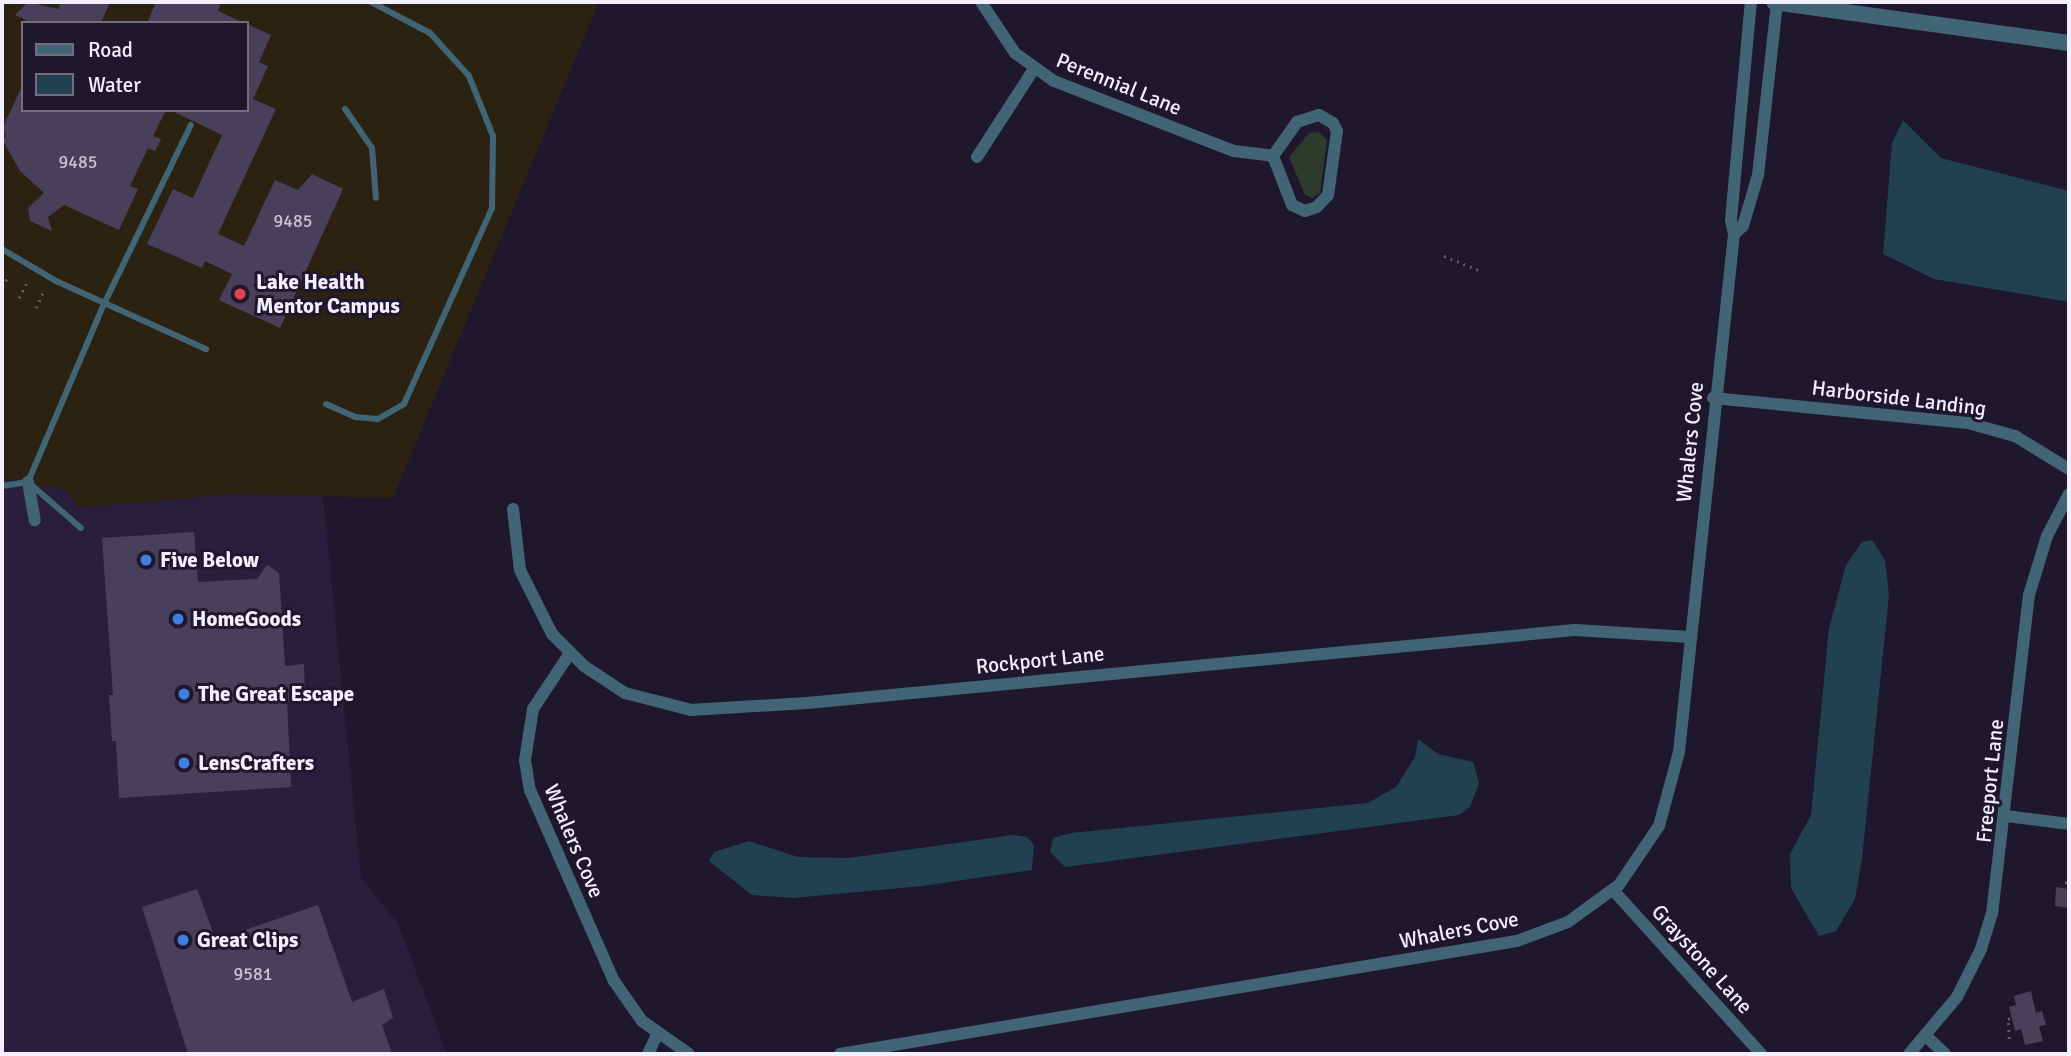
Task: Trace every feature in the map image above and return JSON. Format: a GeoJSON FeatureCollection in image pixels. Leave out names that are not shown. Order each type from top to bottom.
{"type":"FeatureCollection","features":[{"type":"Feature","properties":{"kind":"street","name":"Perennial Lane"},"geometry":{"type":"LineString","coordinates":[[981,2],[1015,54],[1034,69],[1234,151],[1273,156]]}},
{"type":"Feature","properties":{"kind":"street","name":"Whalers Cove"},"geometry":{"type":"LineString","coordinates":[[840,1054],[1504,944],[1568,922],[1613,890],[1648,845],[1668,803],[1679,752],[1713,398],[1734,234],[1731,220],[1751,2]]}},
{"type":"Feature","properties":{"kind":"street"},"geometry":{"type":"LineString","coordinates":[[1776,2],[2069,43]]}},
{"type":"Feature","properties":{"kind":"street","name":"Whalers Cove"},"geometry":{"type":"LineString","coordinates":[[1734,234],[1743,226],[1758,175],[1776,2]]}},
{"type":"Feature","properties":{"kind":"street"},"geometry":{"type":"LineString","coordinates":[[977,157],[1034,69]]}},
{"type":"Feature","properties":{"kind":"street"},"geometry":{"type":"LineString","coordinates":[[1319,115],[1333,123],[1337,131],[1328,195],[1313,210],[1292,205],[1273,156],[1297,122],[1319,115]]}},
{"type":"Feature","properties":{"kind":"street","name":"Harborside Landing"},"geometry":{"type":"LineString","coordinates":[[1713,398],[1968,423],[2015,436],[2069,469]]}},
{"type":"Feature","properties":{"kind":"street"},"geometry":{"type":"LineString","coordinates":[[28,482],[35,520]]}},
{"type":"Feature","properties":{"kind":"street","name":"Freeport Lane"},"geometry":{"type":"LineString","coordinates":[[1909,1054],[1928,1038],[1957,998],[1981,949],[1994,903],[2006,816],[2029,595],[2047,536],[2069,494]]}},
{"type":"Feature","properties":{"kind":"street","name":"Rockport Lane"},"geometry":{"type":"LineString","coordinates":[[513,509],[517,552],[527,588],[552,634],[569,653],[610,684],[645,701],[707,710],[1575,630],[1689,637]]}},
{"type":"Feature","properties":{"kind":"street","name":"Whalers Cove"},"geometry":{"type":"LineString","coordinates":[[569,653],[533,709],[525,760],[530,790],[614,981],[657,1035],[689,1054]]}},
{"type":"Feature","properties":{"kind":"street"},"geometry":{"type":"LineString","coordinates":[[2006,816],[2069,824]]}},
{"type":"Feature","properties":{"kind":"street","name":"Graystone Lane"},"geometry":{"type":"LineString","coordinates":[[1613,890],[1761,1054]]}},
{"type":"Feature","properties":{"kind":"street"},"geometry":{"type":"LineString","coordinates":[[648,1054],[657,1035]]}},
{"type":"Feature","properties":{"kind":"street"},"geometry":{"type":"LineString","coordinates":[[1928,1038],[1945,1054]]}},
{"type":"Feature","properties":{"kind":"lane"},"geometry":{"type":"LineString","coordinates":[[326,404],[355,417],[378,419],[404,404],[491,218],[496,171],[493,136],[469,76],[430,33],[371,2]]}},
{"type":"Feature","properties":{"kind":"lane"},"geometry":{"type":"LineString","coordinates":[[345,109],[372,148],[376,198]]}},
{"type":"Feature","properties":{"kind":"lane"},"geometry":{"type":"LineString","coordinates":[[28,482],[35,457],[104,304],[191,125]]}},
{"type":"Feature","properties":{"kind":"lane"},"geometry":{"type":"LineString","coordinates":[[2,249],[104,304],[206,349]]}},
{"type":"Feature","properties":{"kind":"lane"},"geometry":{"type":"LineString","coordinates":[[2,486],[28,482]]}},
{"type":"Feature","properties":{"kind":"lane"},"geometry":{"type":"LineString","coordinates":[[28,482],[80,528]]}},
{"type":"Feature","properties":{"kind":"path"},"geometry":{"type":"LineString","coordinates":[[1444,256],[1478,270]]}},
{"type":"Feature","properties":{"kind":"path"},"geometry":{"type":"LineString","coordinates":[[2,286],[9,275]]}},
{"type":"Feature","properties":{"kind":"path"},"geometry":{"type":"LineString","coordinates":[[19,299],[26,284]]}},
{"type":"Feature","properties":{"kind":"path"},"geometry":{"type":"LineString","coordinates":[[36,307],[43,292]]}},
{"type":"Feature","properties":{"kind":"path"},"geometry":{"type":"LineString","coordinates":[[2010,1039],[2008,1019],[2012,1018]]}},
{"type":"Feature","properties":{"kind":"shaded area","name":"Lake Health Mentor Campus"},"geometry":{"type":"Polygon","coordinates":[[[2,2],[599,2],[393,498],[232,494],[78,508],[67,490],[2,478],[2,2]]]}},
{"type":"Feature","properties":{"kind":"shaded area"},"geometry":{"type":"Polygon","coordinates":[[[2,478],[67,490],[323,496],[361,878],[398,923],[447,1054],[2,1054],[2,478]]]}},
{"type":"Feature","properties":{"kind":"green space"},"geometry":{"type":"Polygon","coordinates":[[[1319,132],[1327,140],[1320,193],[1312,198],[1305,195],[1289,157],[1309,133],[1319,132]]]}},
{"type":"Feature","properties":{"kind":"water"},"geometry":{"type":"Polygon","coordinates":[[[1903,120],[1941,158],[2069,191],[2069,302],[1934,279],[1883,254],[1892,143],[1903,120]]]}},
{"type":"Feature","properties":{"kind":"water"},"geometry":{"type":"Polygon","coordinates":[[[1872,540],[1885,560],[1889,595],[1862,859],[1855,899],[1836,931],[1819,936],[1791,888],[1790,854],[1811,815],[1829,628],[1846,565],[1862,542],[1872,540]]]}},
{"type":"Feature","properties":{"kind":"water"},"geometry":{"type":"Polygon","coordinates":[[[1418,739],[1438,754],[1473,762],[1479,783],[1470,807],[1459,815],[1065,867],[1050,852],[1053,838],[1071,833],[1368,803],[1396,787],[1415,757],[1418,739]]]}},
{"type":"Feature","properties":{"kind":"water"},"geometry":{"type":"Polygon","coordinates":[[[1013,835],[1027,837],[1034,845],[1032,870],[922,886],[793,898],[752,895],[709,861],[714,852],[749,841],[798,857],[849,858],[1013,835]]]}},
{"type":"Feature","properties":{"kind":"building"},"geometry":{"type":"Polygon","coordinates":[[[28,2],[58,9],[61,2],[110,2],[102,21],[28,21],[15,15],[28,2]]]}},
{"type":"Feature","properties":{"kind":"building"},"geometry":{"type":"Polygon","coordinates":[[[156,2],[221,2],[218,11],[240,21],[148,21],[156,2]]]}},
{"type":"Feature","properties":{"kind":"building"},"geometry":{"type":"Polygon","coordinates":[[[248,24],[271,35],[259,62],[268,66],[253,99],[276,109],[218,234],[244,246],[275,180],[298,190],[312,174],[343,189],[280,328],[219,300],[232,274],[205,261],[202,268],[147,244],[173,189],[193,198],[222,135],[174,112],[248,112],[248,24]]]}},
{"type":"Feature","properties":{"kind":"building"},"geometry":{"type":"Polygon","coordinates":[[[21,88],[21,112],[165,112],[153,136],[161,139],[155,151],[148,148],[130,186],[138,189],[119,230],[64,205],[48,217],[52,231],[30,221],[28,208],[44,193],[20,171],[2,139],[6,137],[3,127],[21,88]]]}},
{"type":"Feature","properties":{"kind":"building"},"geometry":{"type":"Polygon","coordinates":[[[194,532],[198,582],[257,579],[267,565],[279,573],[285,666],[304,664],[305,700],[287,701],[291,787],[119,798],[116,741],[112,741],[109,695],[113,695],[102,538],[194,532]]]}},
{"type":"Feature","properties":{"kind":"building"},"geometry":{"type":"Polygon","coordinates":[[[2056,887],[2069,889],[2069,908],[2055,906],[2056,887]]]}},
{"type":"Feature","properties":{"kind":"building"},"geometry":{"type":"Polygon","coordinates":[[[197,889],[216,940],[318,905],[352,1002],[384,989],[393,1018],[382,1025],[392,1054],[188,1054],[142,907],[197,889]]]}},
{"type":"Feature","properties":{"kind":"building"},"geometry":{"type":"Polygon","coordinates":[[[2031,991],[2036,1013],[2042,1011],[2046,1025],[2039,1026],[2043,1041],[2025,1045],[2021,1029],[2015,1031],[2009,1007],[2016,1005],[2014,996],[2031,991]]]}},
{"type":"Feature","properties":{"kind":"place","name":"Lake Health Mentor Campus"},"geometry":{"type":"Point","coordinates":[240,294]}},
{"type":"Feature","properties":{"kind":"place","name":"Five Below"},"geometry":{"type":"Point","coordinates":[146,560]}},
{"type":"Feature","properties":{"kind":"place","name":"HomeGoods"},"geometry":{"type":"Point","coordinates":[178,619]}},
{"type":"Feature","properties":{"kind":"place","name":"The Great Escape"},"geometry":{"type":"Point","coordinates":[184,694]}},
{"type":"Feature","properties":{"kind":"place","name":"LensCrafters"},"geometry":{"type":"Point","coordinates":[184,763]}},
{"type":"Feature","properties":{"kind":"place","name":"Great Clips"},"geometry":{"type":"Point","coordinates":[183,940]}}]}
